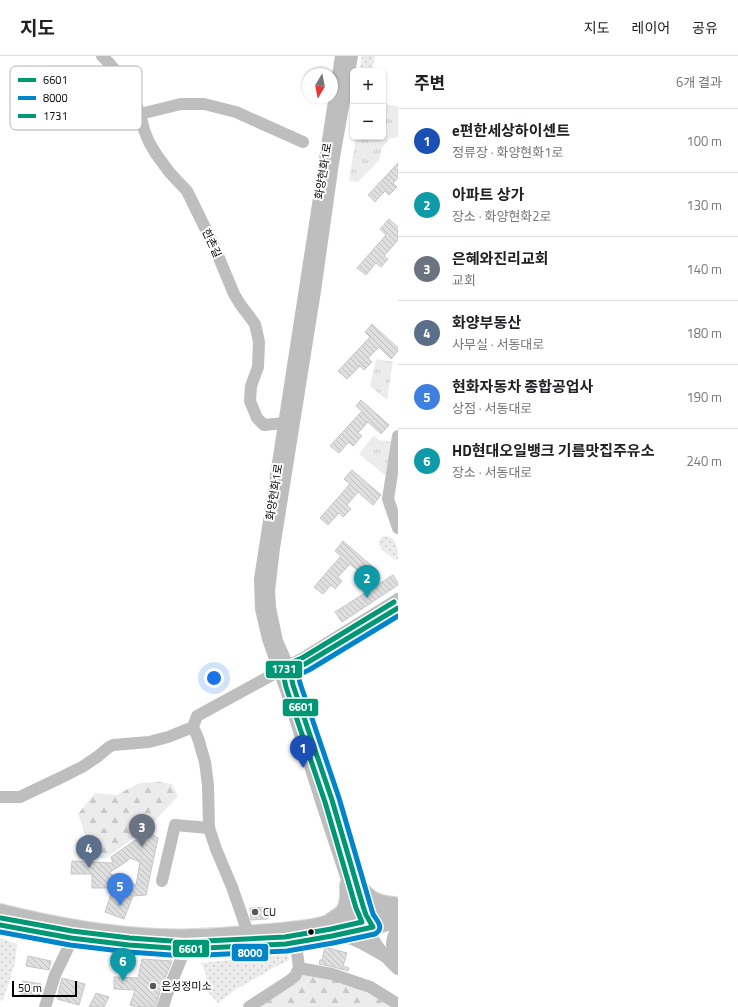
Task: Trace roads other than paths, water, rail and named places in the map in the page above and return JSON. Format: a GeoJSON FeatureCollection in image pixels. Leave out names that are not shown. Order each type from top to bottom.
{"type":"FeatureCollection","features":[{"type":"Feature","properties":{"kind":"main road"},"geometry":{"type":"LineString","coordinates":[[0,925],[71,938],[122,945],[185,949],[278,945],[297,948],[330,929],[346,908],[353,885],[375,901],[383,904],[398,905]]}},
{"type":"Feature","properties":{"kind":"main road"},"geometry":{"type":"LineString","coordinates":[[366,922],[398,905]]}},
{"type":"Feature","properties":{"kind":"main road"},"geometry":{"type":"LineString","coordinates":[[0,912],[54,925],[120,934],[158,937],[247,934],[285,931],[308,927],[330,929],[366,922],[398,919]]}},
{"type":"Feature","properties":{"kind":"street","name":"한촌길"},"geometry":{"type":"LineString","coordinates":[[102,56],[112,66]]}},
{"type":"Feature","properties":{"kind":"street","name":"화양현화1로"},"geometry":{"type":"LineString","coordinates":[[284,671],[268,639],[261,609],[260,579],[341,56]]}},
{"type":"Feature","properties":{"kind":"street","name":"화양현화1로"},"geometry":{"type":"LineString","coordinates":[[352,56],[333,164],[314,299],[268,591],[273,623],[284,671],[286,690],[366,922],[395,964]]}},
{"type":"Feature","properties":{"kind":"street"},"geometry":{"type":"LineString","coordinates":[[142,114],[181,104],[204,104],[236,112],[303,142]]}},
{"type":"Feature","properties":{"kind":"street","name":"한촌길"},"geometry":{"type":"LineString","coordinates":[[142,122],[149,142],[156,154],[187,191],[214,246],[234,294],[256,324],[259,342],[258,367],[251,386],[250,400],[257,418],[264,425],[284,423]]}},
{"type":"Feature","properties":{"kind":"street"},"geometry":{"type":"LineString","coordinates":[[398,436],[388,499],[398,528]]}},
{"type":"Feature","properties":{"kind":"street"},"geometry":{"type":"LineString","coordinates":[[247,934],[232,887],[209,828],[208,785],[205,762],[193,727],[196,716],[284,671],[398,600]]}},
{"type":"Feature","properties":{"kind":"street"},"geometry":{"type":"LineString","coordinates":[[284,671],[305,664],[398,608]]}},
{"type":"Feature","properties":{"kind":"street"},"geometry":{"type":"LineString","coordinates":[[0,797],[20,797],[82,767],[113,745],[149,742],[168,737],[193,727]]}},
{"type":"Feature","properties":{"kind":"street"},"geometry":{"type":"LineString","coordinates":[[162,881],[175,825],[209,828]]}},
{"type":"Feature","properties":{"kind":"street"},"geometry":{"type":"LineString","coordinates":[[395,964],[392,940],[398,927]]}},
{"type":"Feature","properties":{"kind":"street"},"geometry":{"type":"LineString","coordinates":[[330,929],[340,936],[356,941],[395,964]]}},
{"type":"Feature","properties":{"kind":"street"},"geometry":{"type":"LineString","coordinates":[[45,1007],[55,975],[69,946],[71,938]]}},
{"type":"Feature","properties":{"kind":"street"},"geometry":{"type":"LineString","coordinates":[[249,1007],[289,982],[294,976],[299,968],[297,948]]}},
{"type":"Feature","properties":{"kind":"street"},"geometry":{"type":"LineString","coordinates":[[163,1007],[185,949]]}},
{"type":"Feature","properties":{"kind":"street"},"geometry":{"type":"LineString","coordinates":[[299,968],[332,974],[370,987],[398,1004]]}},
{"type":"Feature","properties":{"kind":"place","name":"아파트 상가"},"geometry":{"type":"Point","coordinates":[367,598]}},
{"type":"Feature","properties":{"kind":"place","name":"e편한세상하이센트"},"geometry":{"type":"Point","coordinates":[303,768]}},
{"type":"Feature","properties":{"kind":"place","name":"은혜와진리교회"},"geometry":{"type":"Point","coordinates":[142,847]}},
{"type":"Feature","properties":{"kind":"place","name":"화양부동산"},"geometry":{"type":"Point","coordinates":[89,868]}},
{"type":"Feature","properties":{"kind":"place","name":"현화자동차 종합공업사"},"geometry":{"type":"Point","coordinates":[120,906]}},
{"type":"Feature","properties":{"kind":"place","name":"CU"},"geometry":{"type":"Point","coordinates":[255,912]}},
{"type":"Feature","properties":{"kind":"place","name":"HD현대오일뱅크 기름맛집주유소"},"geometry":{"type":"Point","coordinates":[123,981]}},
{"type":"Feature","properties":{"kind":"place","name":"은성정미소"},"geometry":{"type":"Point","coordinates":[153,986]}}]}
